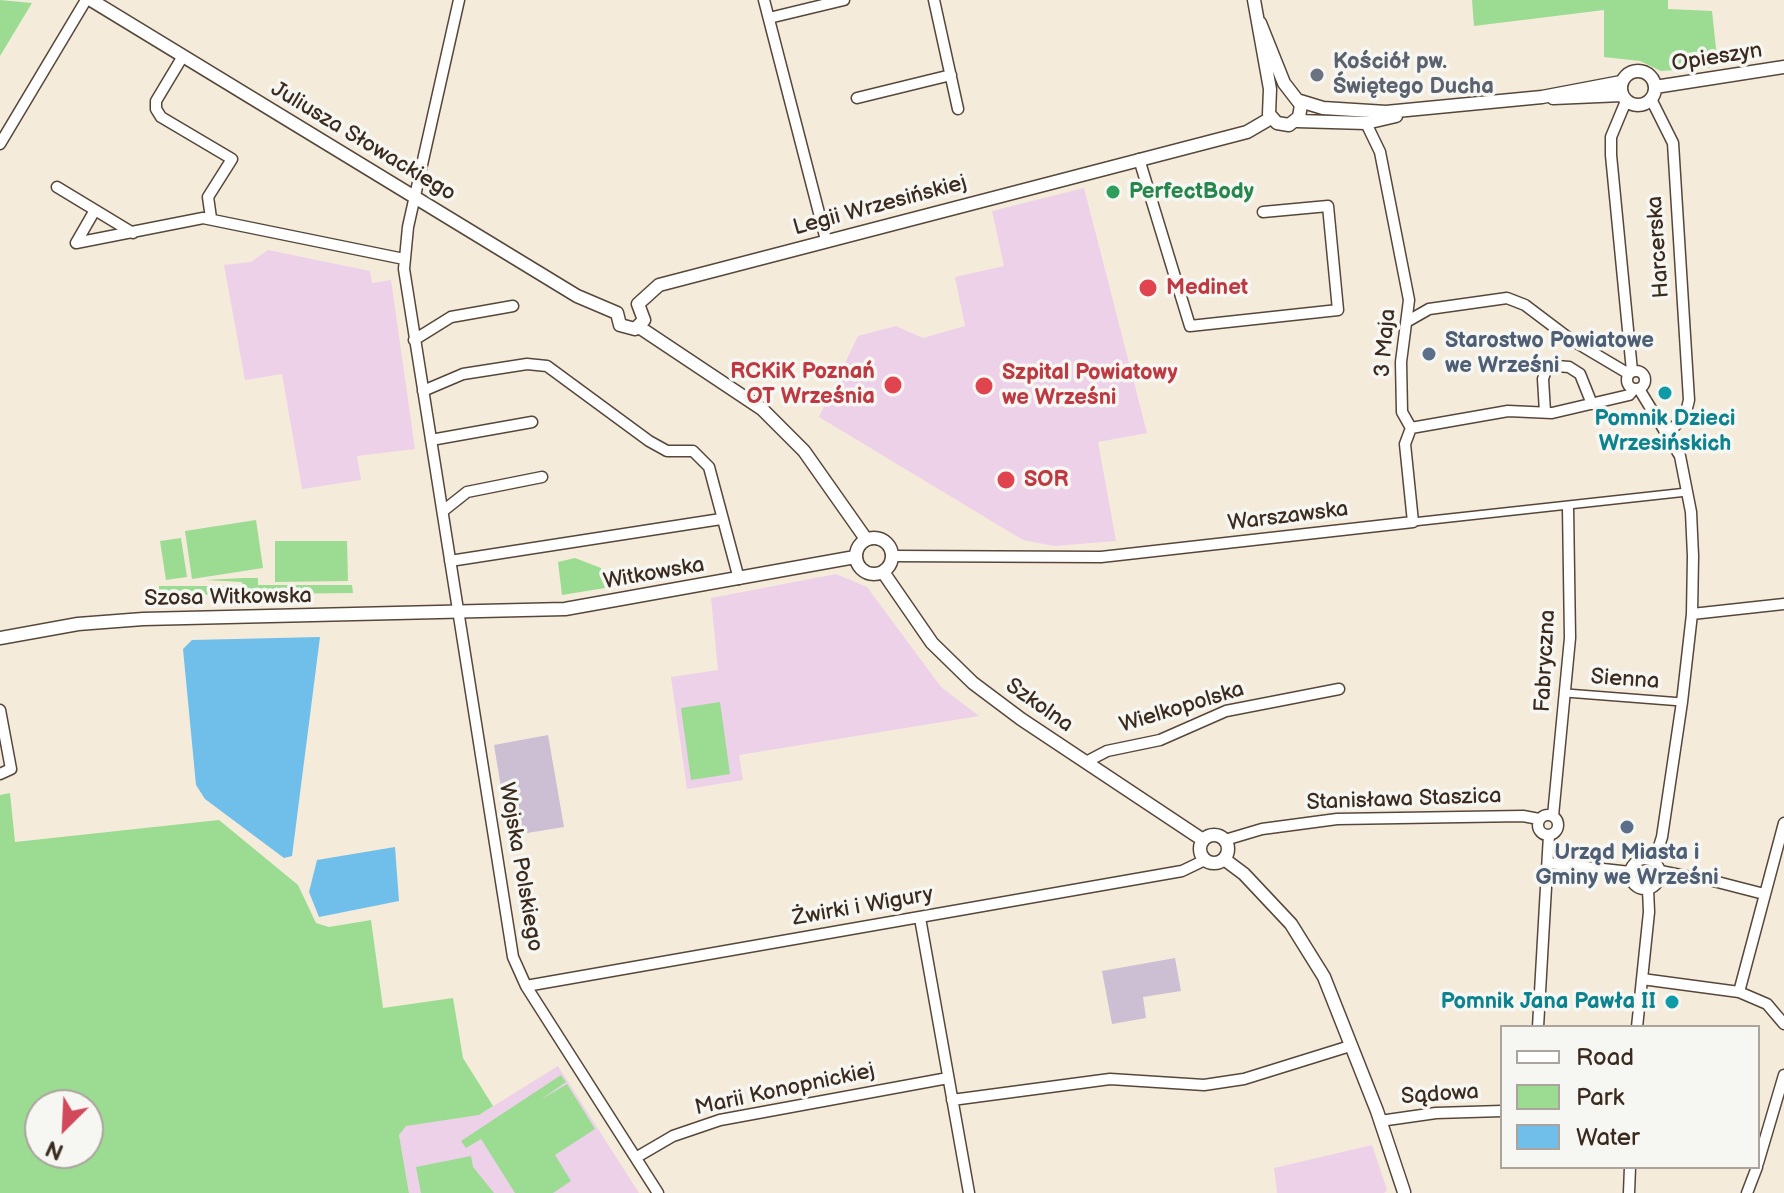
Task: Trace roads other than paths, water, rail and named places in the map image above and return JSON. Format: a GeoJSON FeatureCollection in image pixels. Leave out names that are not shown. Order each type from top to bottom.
{"type":"FeatureCollection","features":[{"type":"Feature","properties":{"kind":"street","name":"Juliusza Słowackiego"},"geometry":{"type":"LineString","coordinates":[[88,0],[587,302],[617,313]]}},
{"type":"Feature","properties":{"kind":"street"},"geometry":{"type":"LineString","coordinates":[[0,144],[88,0]]}},
{"type":"Feature","properties":{"kind":"street","name":"Wojska Polskiego"},"geometry":{"type":"LineString","coordinates":[[459,0],[414,198],[404,259],[414,340],[513,957],[526,986],[658,1193]]}},
{"type":"Feature","properties":{"kind":"street"},"geometry":{"type":"LineString","coordinates":[[764,0],[826,240]]}},
{"type":"Feature","properties":{"kind":"street"},"geometry":{"type":"LineString","coordinates":[[769,18],[844,0]]}},
{"type":"Feature","properties":{"kind":"street"},"geometry":{"type":"LineString","coordinates":[[934,0],[958,109]]}},
{"type":"Feature","properties":{"kind":"street"},"geometry":{"type":"LineString","coordinates":[[1254,0],[1260,23],[1271,118],[1281,125],[1297,121],[1366,123],[1413,110]]}},
{"type":"Feature","properties":{"kind":"street"},"geometry":{"type":"LineString","coordinates":[[1260,23],[1295,97],[1301,113],[1297,121]]}},
{"type":"Feature","properties":{"kind":"street"},"geometry":{"type":"LineString","coordinates":[[183,56],[156,101],[156,109],[161,117],[232,159],[208,197],[211,218]]}},
{"type":"Feature","properties":{"kind":"street","name":"Opieszyn"},"geometry":{"type":"LineString","coordinates":[[1623,93],[1639,105],[1653,93],[1784,67]]}},
{"type":"Feature","properties":{"kind":"street"},"geometry":{"type":"LineString","coordinates":[[1270,102],[1278,94],[1323,108],[1413,110],[1542,97],[1623,93],[1637,70],[1649,75],[1653,93]]}},
{"type":"Feature","properties":{"kind":"street"},"geometry":{"type":"LineString","coordinates":[[857,98],[951,75]]}},
{"type":"Feature","properties":{"kind":"street","name":"Harcerska"},"geometry":{"type":"LineString","coordinates":[[1623,93],[1611,137],[1611,155],[1631,373]]}},
{"type":"Feature","properties":{"kind":"street","name":"Harcerska"},"geometry":{"type":"LineString","coordinates":[[1653,93],[1673,143],[1689,400],[1685,416],[1668,433]]}},
{"type":"Feature","properties":{"kind":"street","name":"Legii Wrzesińskiej"},"geometry":{"type":"LineString","coordinates":[[638,304],[659,285],[1247,132],[1271,118]]}},
{"type":"Feature","properties":{"kind":"street","name":"3 Maja"},"geometry":{"type":"LineString","coordinates":[[1366,123],[1380,152],[1409,300],[1401,362],[1402,412],[1411,428],[1405,444],[1413,522]]}},
{"type":"Feature","properties":{"kind":"street"},"geometry":{"type":"LineString","coordinates":[[1139,159],[1190,326],[1338,310],[1328,206],[1263,212]]}},
{"type":"Feature","properties":{"kind":"street"},"geometry":{"type":"LineString","coordinates":[[57,187],[133,233]]}},
{"type":"Feature","properties":{"kind":"street"},"geometry":{"type":"LineString","coordinates":[[95,210],[76,243],[211,218],[404,259]]}},
{"type":"Feature","properties":{"kind":"street"},"geometry":{"type":"LineString","coordinates":[[1408,321],[1429,309],[1507,298],[1517,300],[1570,339],[1631,373],[1639,371],[1646,378],[1629,395],[1592,404],[1545,412],[1508,411],[1411,428]]}},
{"type":"Feature","properties":{"kind":"street"},"geometry":{"type":"LineString","coordinates":[[639,327],[644,315],[638,304],[625,303],[617,313],[623,328],[639,327],[762,409],[804,451],[866,539]]}},
{"type":"Feature","properties":{"kind":"street"},"geometry":{"type":"LineString","coordinates":[[414,340],[451,317],[513,306]]}},
{"type":"Feature","properties":{"kind":"street"},"geometry":{"type":"LineString","coordinates":[[423,391],[463,374],[527,364],[547,366],[649,441],[667,451],[693,451],[702,457],[714,483],[739,579]]}},
{"type":"Feature","properties":{"kind":"street"},"geometry":{"type":"LineString","coordinates":[[1545,412],[1543,379],[1546,370],[1556,366],[1569,367],[1580,374],[1592,404]]}},
{"type":"Feature","properties":{"kind":"street"},"geometry":{"type":"LineString","coordinates":[[1631,373],[1627,383],[1636,389],[1668,433],[1680,456],[1692,527],[1692,614],[1682,702],[1656,866],[1657,883],[1648,889]]}},
{"type":"Feature","properties":{"kind":"street"},"geometry":{"type":"LineString","coordinates":[[431,440],[532,422]]}},
{"type":"Feature","properties":{"kind":"street"},"geometry":{"type":"LineString","coordinates":[[443,511],[467,492],[542,477]]}},
{"type":"Feature","properties":{"kind":"street","name":"Warszawska"},"geometry":{"type":"LineString","coordinates":[[892,556],[1101,557],[1687,492]]}},
{"type":"Feature","properties":{"kind":"street","name":"Fabryczna"},"geometry":{"type":"LineString","coordinates":[[1553,816],[1570,638],[1568,507]]}},
{"type":"Feature","properties":{"kind":"street"},"geometry":{"type":"LineString","coordinates":[[450,561],[721,519]]}},
{"type":"Feature","properties":{"kind":"street"},"geometry":{"type":"LineString","coordinates":[[866,539],[884,540],[892,556],[883,572],[865,572],[855,557],[859,544],[866,539]]}},
{"type":"Feature","properties":{"kind":"street","name":"Witkowska"},"geometry":{"type":"LineString","coordinates":[[458,612],[565,609],[855,557]]}},
{"type":"Feature","properties":{"kind":"street","name":"Szkolna"},"geometry":{"type":"LineString","coordinates":[[883,572],[911,615],[949,661],[995,700],[1203,840]]}},
{"type":"Feature","properties":{"kind":"street"},"geometry":{"type":"LineString","coordinates":[[1692,614],[1784,604]]}},
{"type":"Feature","properties":{"kind":"street","name":"Szosa Witkowska"},"geometry":{"type":"LineString","coordinates":[[0,638],[78,624],[143,619],[458,612]]}},
{"type":"Feature","properties":{"kind":"street","name":"Wielkopolska"},"geometry":{"type":"LineString","coordinates":[[1086,762],[1107,751],[1160,740],[1226,711],[1339,689]]}},
{"type":"Feature","properties":{"kind":"street","name":"Sienna"},"geometry":{"type":"LineString","coordinates":[[1566,693],[1682,702]]}},
{"type":"Feature","properties":{"kind":"street"},"geometry":{"type":"LineString","coordinates":[[0,710],[5,773]]}},
{"type":"Feature","properties":{"kind":"street"},"geometry":{"type":"LineString","coordinates":[[1547,814],[1553,816],[1557,829],[1549,835],[1540,832],[1539,819],[1547,814]]}},
{"type":"Feature","properties":{"kind":"street","name":"Stanisława Staszica"},"geometry":{"type":"LineString","coordinates":[[1225,840],[1262,829],[1337,819],[1523,816],[1539,819]]}},
{"type":"Feature","properties":{"kind":"street"},"geometry":{"type":"LineString","coordinates":[[1739,992],[1782,827]]}},
{"type":"Feature","properties":{"kind":"street"},"geometry":{"type":"LineString","coordinates":[[1216,835],[1225,840],[1228,849],[1224,859],[1214,863],[1205,860],[1200,850],[1203,840],[1216,835]]}},
{"type":"Feature","properties":{"kind":"street"},"geometry":{"type":"LineString","coordinates":[[1538,1025],[1549,835]]}},
{"type":"Feature","properties":{"kind":"street"},"geometry":{"type":"LineString","coordinates":[[1224,859],[1267,898],[1306,946],[1324,977],[1380,1121],[1404,1193],[1410,1193]]}},
{"type":"Feature","properties":{"kind":"street","name":"Żwirki i Wigury"},"geometry":{"type":"LineString","coordinates":[[526,986],[1182,871],[1205,860]]}},
{"type":"Feature","properties":{"kind":"street"},"geometry":{"type":"LineString","coordinates":[[1630,872],[1642,860],[1764,894]]}},
{"type":"Feature","properties":{"kind":"street"},"geometry":{"type":"LineString","coordinates":[[1549,863],[1630,872]]}},
{"type":"Feature","properties":{"kind":"street"},"geometry":{"type":"LineString","coordinates":[[1630,872],[1635,885],[1648,889]]}},
{"type":"Feature","properties":{"kind":"street"},"geometry":{"type":"LineString","coordinates":[[1637,1025],[1649,912],[1648,889]]}},
{"type":"Feature","properties":{"kind":"street"},"geometry":{"type":"LineString","coordinates":[[920,918],[969,1193]]}},
{"type":"Feature","properties":{"kind":"street"},"geometry":{"type":"LineString","coordinates":[[1642,979],[1739,992],[1780,1007],[1784,1024]]}},
{"type":"Feature","properties":{"kind":"street"},"geometry":{"type":"LineString","coordinates":[[952,1100],[1110,1079],[1204,1085],[1244,1079],[1350,1046]]}},
{"type":"Feature","properties":{"kind":"street"},"geometry":{"type":"LineString","coordinates":[[1762,1137],[1784,1075]]}},
{"type":"Feature","properties":{"kind":"street","name":"Marii Konopnickiej"},"geometry":{"type":"LineString","coordinates":[[637,1157],[673,1136],[720,1120],[948,1078]]}},
{"type":"Feature","properties":{"kind":"street","name":"Sądowa"},"geometry":{"type":"LineString","coordinates":[[1380,1121],[1436,1113],[1500,1111]]}},
{"type":"Feature","properties":{"kind":"street"},"geometry":{"type":"LineString","coordinates":[[1629,1193],[1630,1169]]}},
{"type":"Feature","properties":{"kind":"street"},"geometry":{"type":"LineString","coordinates":[[1747,1193],[1756,1169]]}},
{"type":"Feature","properties":{"kind":"water"},"geometry":{"type":"Polygon","coordinates":[[[320,637],[292,856],[284,858],[205,799],[196,785],[183,649],[192,640],[320,637]]]}},
{"type":"Feature","properties":{"kind":"water"},"geometry":{"type":"Polygon","coordinates":[[[395,847],[399,901],[319,917],[309,892],[317,860],[395,847]]]}},
{"type":"Feature","properties":{"kind":"place","name":"Kościół pw. Świętego Ducha"},"geometry":{"type":"Point","coordinates":[1317,75]}},
{"type":"Feature","properties":{"kind":"place","name":"PerfectBody"},"geometry":{"type":"Point","coordinates":[1113,192]}},
{"type":"Feature","properties":{"kind":"place","name":"Medinet"},"geometry":{"type":"Point","coordinates":[1148,288]}},
{"type":"Feature","properties":{"kind":"place","name":"Starostwo Powiatowe we Wrześni"},"geometry":{"type":"Point","coordinates":[1429,354]}},
{"type":"Feature","properties":{"kind":"place","name":"RCKiK Poznań OT Września"},"geometry":{"type":"Point","coordinates":[893,385]}},
{"type":"Feature","properties":{"kind":"place","name":"Szpital Powiatowy we Wrześni"},"geometry":{"type":"Point","coordinates":[984,386]}},
{"type":"Feature","properties":{"kind":"place","name":"Pomnik Dzieci Wrzesińskich"},"geometry":{"type":"Point","coordinates":[1665,393]}},
{"type":"Feature","properties":{"kind":"place","name":"SOR"},"geometry":{"type":"Point","coordinates":[1006,480]}},
{"type":"Feature","properties":{"kind":"place","name":"Urząd Miasta i Gminy we Wrześni"},"geometry":{"type":"Point","coordinates":[1627,827]}},
{"type":"Feature","properties":{"kind":"place","name":"Pomnik Jana Pawła II"},"geometry":{"type":"Point","coordinates":[1672,1002]}}]}
